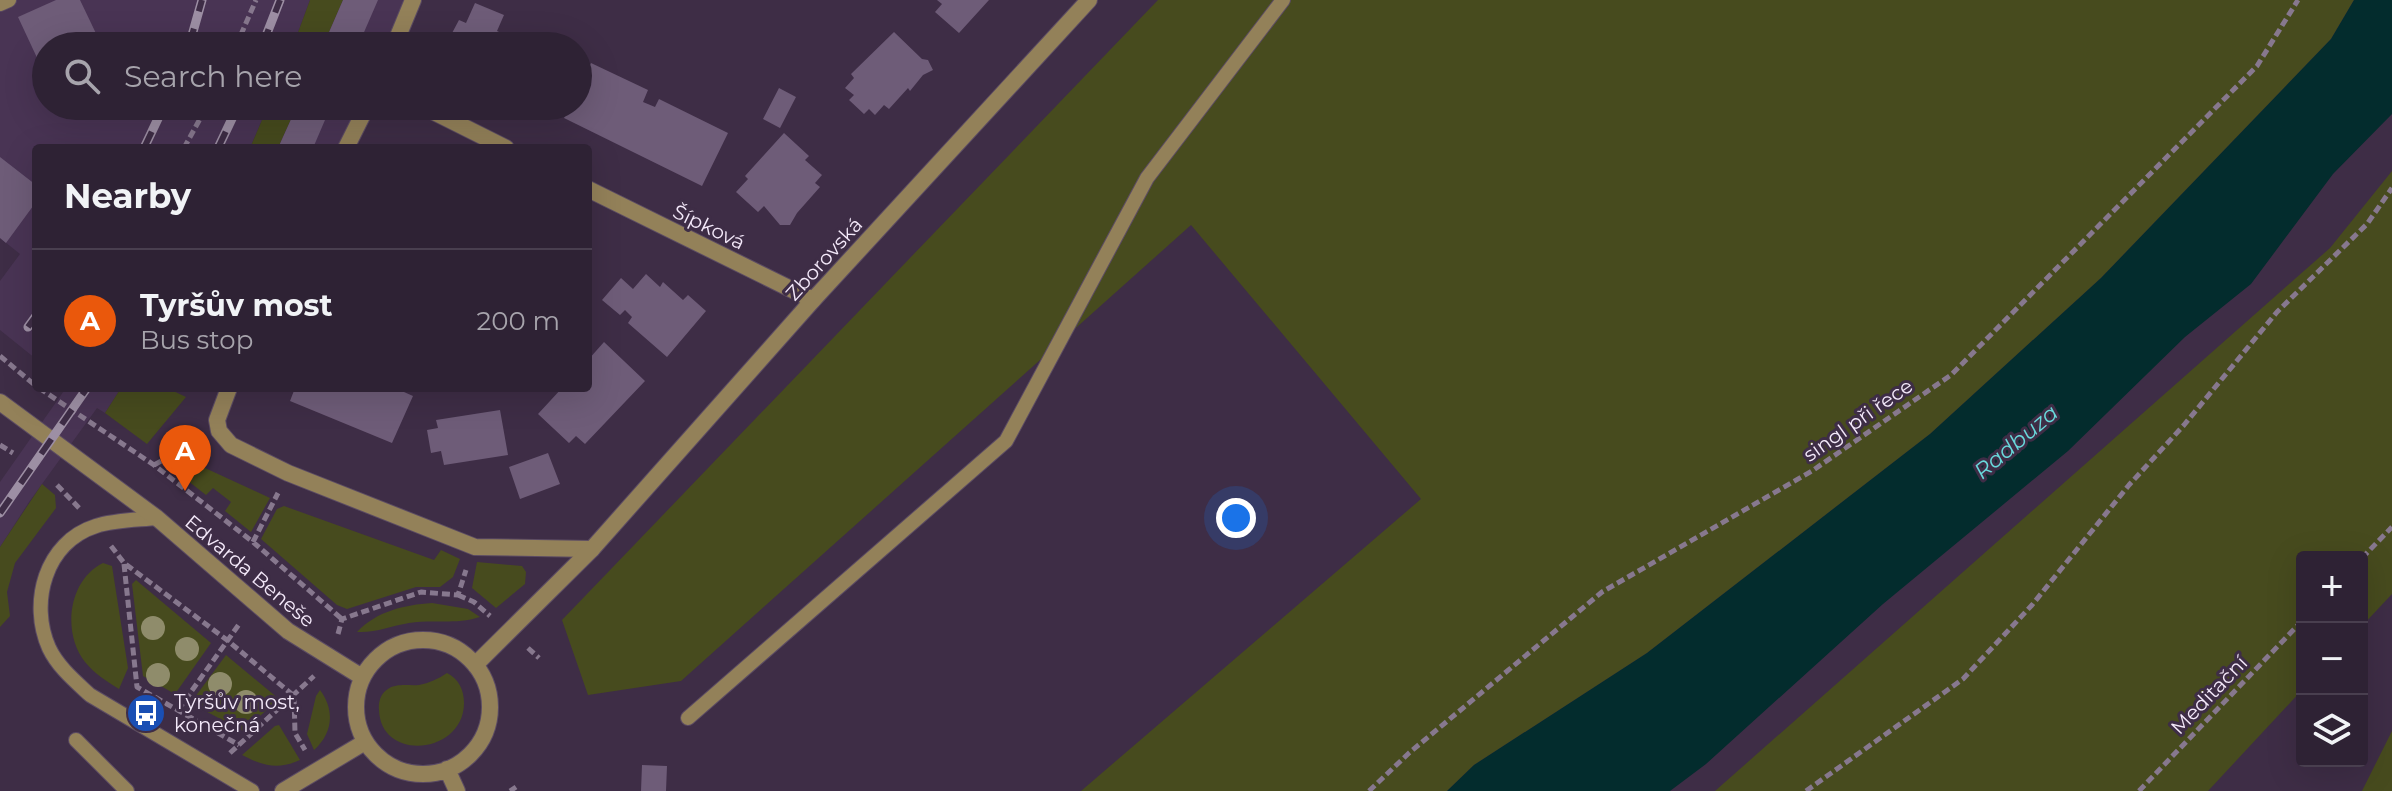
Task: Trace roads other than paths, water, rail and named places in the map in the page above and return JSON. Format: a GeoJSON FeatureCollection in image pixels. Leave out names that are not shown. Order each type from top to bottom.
{"type":"FeatureCollection","features":[{"type":"Feature","properties":{"kind":"street"},"geometry":{"type":"LineString","coordinates":[[400,32],[413,0]]}},
{"type":"Feature","properties":{"kind":"street","name":"Zborovská"},"geometry":{"type":"LineString","coordinates":[[475,665],[592,549],[1072,8],[1089,0]]}},
{"type":"Feature","properties":{"kind":"street"},"geometry":{"type":"LineString","coordinates":[[348,144],[360,120]]}},
{"type":"Feature","properties":{"kind":"street"},"geometry":{"type":"LineString","coordinates":[[450,120],[498,144]]}},
{"type":"Feature","properties":{"kind":"street","name":"Šípková"},"geometry":{"type":"LineString","coordinates":[[592,191],[813,300]]}},
{"type":"Feature","properties":{"kind":"street"},"geometry":{"type":"LineString","coordinates":[[227,392],[217,420],[219,431],[231,445],[288,473],[475,547],[592,549]]}},
{"type":"Feature","properties":{"kind":"street","name":"Edvarda Beneše"},"geometry":{"type":"LineString","coordinates":[[0,402],[157,518],[288,631],[330,660],[362,677]]}},
{"type":"Feature","properties":{"kind":"street"},"geometry":{"type":"LineString","coordinates":[[415,640],[448,645],[475,665],[484,679],[490,712],[479,743],[468,756],[447,769],[424,774],[401,770],[380,759],[365,742],[358,726],[356,710],[362,677],[384,652],[415,640]]}},
{"type":"Feature","properties":{"kind":"street"},"geometry":{"type":"LineString","coordinates":[[283,791],[365,742]]}},
{"type":"Feature","properties":{"kind":"street"},"geometry":{"type":"LineString","coordinates":[[447,769],[457,791]]}},
{"type":"Feature","properties":{"kind":"lane"},"geometry":{"type":"LineString","coordinates":[[0,4],[9,0]]}},
{"type":"Feature","properties":{"kind":"lane"},"geometry":{"type":"LineString","coordinates":[[688,718],[1006,441],[1147,178],[1283,0]]}},
{"type":"Feature","properties":{"kind":"lane"},"geometry":{"type":"LineString","coordinates":[[157,518],[96,526],[71,539],[55,557],[45,579],[40,602],[41,626],[50,652],[67,674],[90,695],[252,791]]}},
{"type":"Feature","properties":{"kind":"lane"},"geometry":{"type":"LineString","coordinates":[[76,740],[127,791]]}},
{"type":"Feature","properties":{"kind":"water","name":"Radbuza"},"geometry":{"type":"Polygon","coordinates":[[[2354,0],[2392,0],[2392,114],[2333,174],[2251,284],[2185,337],[2068,451],[1883,604],[1706,764],[1670,791],[1447,791],[1474,765],[1647,653],[1930,434],[2101,278],[2331,39],[2354,0]]]}},
{"type":"Feature","properties":{"kind":"railway"},"geometry":{"type":"LineString","coordinates":[[193,32],[202,0]]}},
{"type":"Feature","properties":{"kind":"railway"},"geometry":{"type":"LineString","coordinates":[[267,32],[280,0]]}},
{"type":"Feature","properties":{"kind":"railway"},"geometry":{"type":"LineString","coordinates":[[146,144],[157,120]]}},
{"type":"Feature","properties":{"kind":"railway"},"geometry":{"type":"LineString","coordinates":[[220,144],[231,120]]}},
{"type":"Feature","properties":{"kind":"railway"},"geometry":{"type":"LineString","coordinates":[[28,327],[32,322]]}},
{"type":"Feature","properties":{"kind":"railway"},"geometry":{"type":"LineString","coordinates":[[0,513],[84,392]]}},
{"type":"Feature","properties":{"kind":"place","name":"Tyršův most"},"geometry":{"type":"Point","coordinates":[185,491]}},
{"type":"Feature","properties":{"kind":"place","name":"Tyršův most, konečná"},"geometry":{"type":"Point","coordinates":[146,713]}}]}
